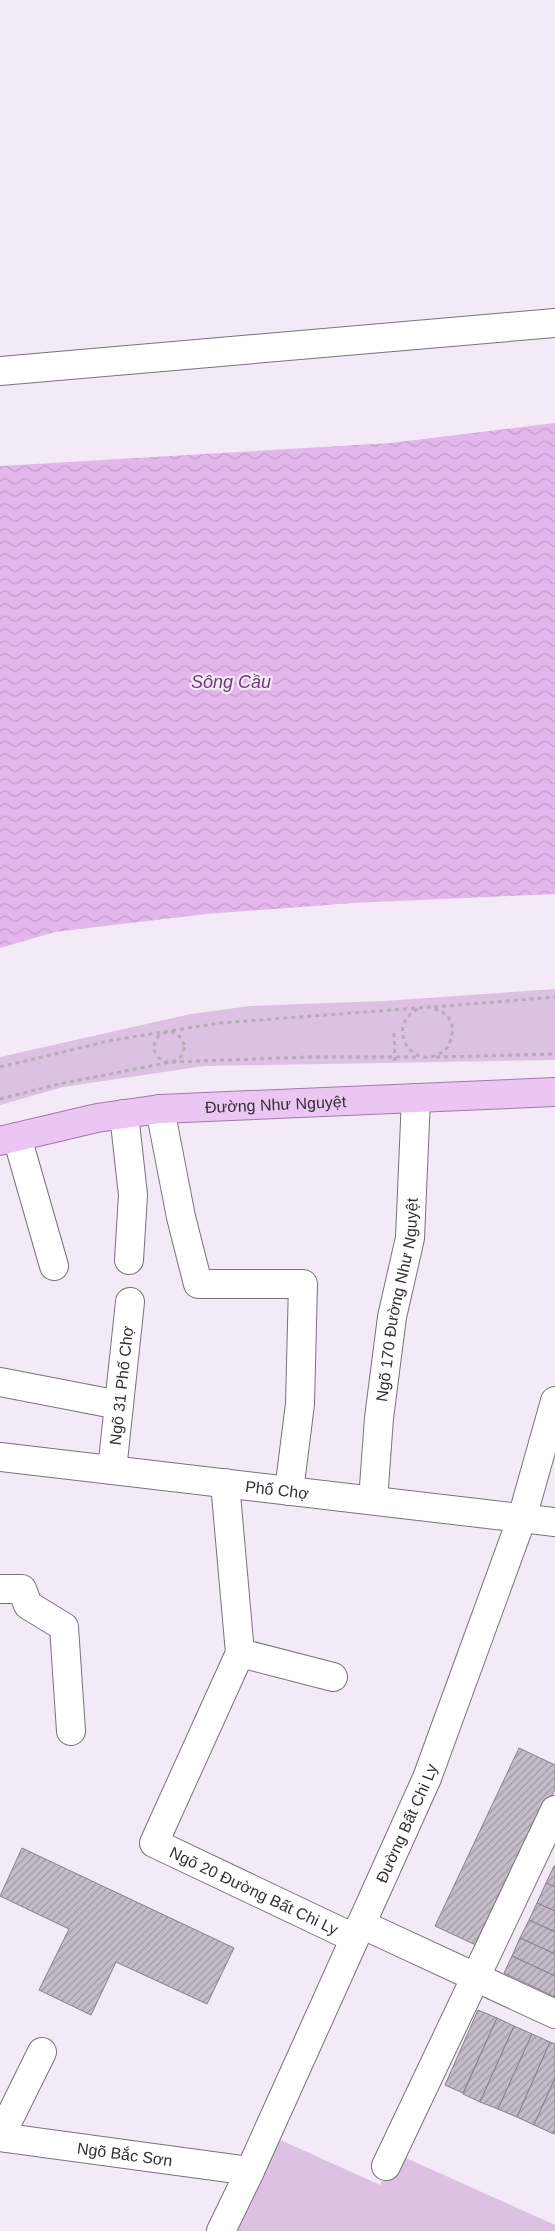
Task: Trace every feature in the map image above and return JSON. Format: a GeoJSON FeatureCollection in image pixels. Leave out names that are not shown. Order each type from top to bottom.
{"type":"FeatureCollection","features":[{"type":"Feature","properties":{"kind":"main road","name":"Đường Như Nguyệt"},"geometry":{"type":"LineString","coordinates":[[9,1139],[124,1114],[160,1109],[555,1092]]}},
{"type":"Feature","properties":{"kind":"street"},"geometry":{"type":"LineString","coordinates":[[0,371],[555,323]]}},
{"type":"Feature","properties":{"kind":"street","name":"Ngõ 170 Đường Như Nguyệt"},"geometry":{"type":"LineString","coordinates":[[373,1500],[379,1418],[392,1317],[410,1238],[416,1098]]}},
{"type":"Feature","properties":{"kind":"street"},"geometry":{"type":"LineString","coordinates":[[160,1109],[181,1217],[198,1284],[303,1284],[300,1404],[289,1491]]}},
{"type":"Feature","properties":{"kind":"street"},"geometry":{"type":"LineString","coordinates":[[124,1114],[133,1195],[129,1260]]}},
{"type":"Feature","properties":{"kind":"street"},"geometry":{"type":"LineString","coordinates":[[9,1139],[54,1266]]}},
{"type":"Feature","properties":{"kind":"street","name":"Ngõ 31 Phố Chợ"},"geometry":{"type":"LineString","coordinates":[[112,1470],[130,1302]]}},
{"type":"Feature","properties":{"kind":"street"},"geometry":{"type":"LineString","coordinates":[[0,1382],[119,1405]]}},
{"type":"Feature","properties":{"kind":"street","name":"Đường Bất Chi Ly"},"geometry":{"type":"LineString","coordinates":[[221,2231],[250,2171],[427,1778],[522,1518],[555,1401]]}},
{"type":"Feature","properties":{"kind":"street","name":"Phố Chợ"},"geometry":{"type":"LineString","coordinates":[[0,1457],[555,1522]]}},
{"type":"Feature","properties":{"kind":"street"},"geometry":{"type":"LineString","coordinates":[[225,1483],[240,1652],[332,1677]]}},
{"type":"Feature","properties":{"kind":"street"},"geometry":{"type":"LineString","coordinates":[[0,1589],[22,1590],[28,1606],[64,1627],[71,1732]]}},
{"type":"Feature","properties":{"kind":"street","name":"Ngõ 20 Đường Bất Chi Ly"},"geometry":{"type":"LineString","coordinates":[[240,1652],[154,1844],[474,1978],[555,2014]]}},
{"type":"Feature","properties":{"kind":"street"},"geometry":{"type":"LineString","coordinates":[[386,2166],[555,1810]]}},
{"type":"Feature","properties":{"kind":"street"},"geometry":{"type":"LineString","coordinates":[[0,2137],[42,2052]]}},
{"type":"Feature","properties":{"kind":"street","name":"Ngõ Bắc Sơn"},"geometry":{"type":"LineString","coordinates":[[0,2137],[250,2171]]}},
{"type":"Feature","properties":{"kind":"path"},"geometry":{"type":"LineString","coordinates":[[0,1067],[113,1040],[220,1023],[555,997]]}},
{"type":"Feature","properties":{"kind":"path"},"geometry":{"type":"LineString","coordinates":[[422,1007],[408,1016],[402,1032],[407,1047],[413,1053],[428,1057],[444,1052],[449,1046],[453,1030],[451,1021],[446,1014],[431,1007]]}},
{"type":"Feature","properties":{"kind":"path"},"geometry":{"type":"LineString","coordinates":[[164,1032],[179,1035],[184,1044],[180,1058],[171,1062],[161,1060],[155,1052],[154,1043],[164,1032]]}},
{"type":"Feature","properties":{"kind":"path"},"geometry":{"type":"LineString","coordinates":[[394,1033],[395,1065]]}},
{"type":"Feature","properties":{"kind":"path"},"geometry":{"type":"LineString","coordinates":[[0,1099],[60,1084],[171,1062],[310,1057],[555,1054]]}},
{"type":"Feature","properties":{"kind":"shaded area"},"geometry":{"type":"Polygon","coordinates":[[[555,989],[555,1060],[204,1066],[63,1087],[0,1105],[0,1057],[191,1014],[250,1006],[384,1001],[555,989]]]}},
{"type":"Feature","properties":{"kind":"shaded area"},"geometry":{"type":"Polygon","coordinates":[[[276,2138],[380,2185],[395,2153],[555,2225],[555,2231],[233,2231],[276,2138]]]}},
{"type":"Feature","properties":{"kind":"water","name":"Sông Cầu"},"geometry":{"type":"Polygon","coordinates":[[[555,423],[555,894],[353,903],[206,914],[55,932],[0,948],[0,466],[390,443],[555,423]]]}},
{"type":"Feature","properties":{"kind":"building"},"geometry":{"type":"Polygon","coordinates":[[[519,1748],[555,1765],[555,1789],[480,1947],[435,1926],[519,1748]]]}},
{"type":"Feature","properties":{"kind":"building"},"geometry":{"type":"Polygon","coordinates":[[[22,1848],[234,1948],[207,2004],[116,1962],[91,2015],[39,1990],[69,1929],[0,1896],[22,1848]]]}},
{"type":"Feature","properties":{"kind":"building"},"geometry":{"type":"Polygon","coordinates":[[[555,1866],[555,1887],[546,1883],[555,1866]]]}},
{"type":"Feature","properties":{"kind":"building"},"geometry":{"type":"Polygon","coordinates":[[[546,1883],[555,1887],[555,1911],[537,1903],[546,1883]]]}},
{"type":"Feature","properties":{"kind":"building"},"geometry":{"type":"Polygon","coordinates":[[[537,1903],[555,1911],[555,1932],[529,1920],[537,1903]]]}},
{"type":"Feature","properties":{"kind":"building"},"geometry":{"type":"Polygon","coordinates":[[[529,1920],[555,1932],[555,1954],[520,1938],[529,1920]]]}},
{"type":"Feature","properties":{"kind":"building"},"geometry":{"type":"Polygon","coordinates":[[[520,1938],[555,1954],[555,1976],[512,1956],[520,1938]]]}},
{"type":"Feature","properties":{"kind":"building"},"geometry":{"type":"Polygon","coordinates":[[[512,1956],[555,1976],[555,1997],[504,1973],[512,1956]]]}},
{"type":"Feature","properties":{"kind":"building"},"geometry":{"type":"Polygon","coordinates":[[[478,2010],[497,2018],[463,2093],[445,2085],[478,2010]]]}},
{"type":"Feature","properties":{"kind":"building"},"geometry":{"type":"Polygon","coordinates":[[[497,2018],[514,2026],[480,2102],[463,2094],[497,2018]]]}},
{"type":"Feature","properties":{"kind":"building"},"geometry":{"type":"Polygon","coordinates":[[[514,2026],[532,2034],[498,2109],[480,2102],[514,2026]]]}},
{"type":"Feature","properties":{"kind":"building"},"geometry":{"type":"Polygon","coordinates":[[[532,2034],[550,2042],[517,2117],[498,2109],[532,2034]]]}},
{"type":"Feature","properties":{"kind":"building"},"geometry":{"type":"Polygon","coordinates":[[[550,2042],[555,2044],[555,2078],[534,2125],[517,2117],[550,2042]]]}},
{"type":"Feature","properties":{"kind":"building"},"geometry":{"type":"Polygon","coordinates":[[[555,2078],[555,2131],[554,2134],[534,2125],[555,2078]]]}}]}
